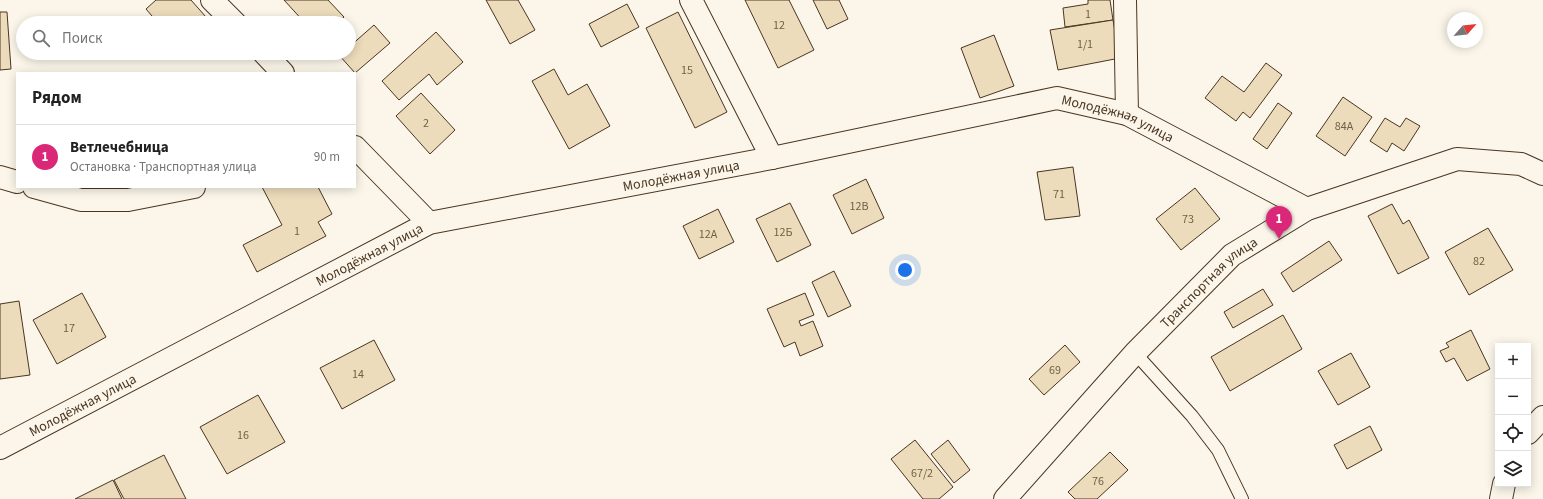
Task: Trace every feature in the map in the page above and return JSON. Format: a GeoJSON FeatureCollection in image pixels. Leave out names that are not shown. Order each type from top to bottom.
{"type":"FeatureCollection","features":[{"type":"Feature","properties":{"kind":"street"},"geometry":{"type":"LineString","coordinates":[[212,0],[228,16]]}},
{"type":"Feature","properties":{"kind":"street"},"geometry":{"type":"LineString","coordinates":[[691,0],[772,158]]}},
{"type":"Feature","properties":{"kind":"street"},"geometry":{"type":"LineString","coordinates":[[1125,0],[1127,114]]}},
{"type":"Feature","properties":{"kind":"street"},"geometry":{"type":"LineString","coordinates":[[271,60],[282,72]]}},
{"type":"Feature","properties":{"kind":"street","name":"Молодёжная улица"},"geometry":{"type":"LineString","coordinates":[[0,448],[429,223],[772,158],[1058,98],[1127,114],[1307,208]]}},
{"type":"Feature","properties":{"kind":"street"},"geometry":{"type":"LineString","coordinates":[[356,148],[429,223]]}},
{"type":"Feature","properties":{"kind":"street","name":"Транспортная улица"},"geometry":{"type":"LineString","coordinates":[[1005,499],[1135,353],[1232,255],[1307,208],[1457,159],[1521,164],[1543,174]]}},
{"type":"Feature","properties":{"kind":"street"},"geometry":{"type":"LineString","coordinates":[[0,177],[16,182]]}},
{"type":"Feature","properties":{"kind":"street"},"geometry":{"type":"LineString","coordinates":[[38,188],[82,200],[128,200],[189,188]]}},
{"type":"Feature","properties":{"kind":"street"},"geometry":{"type":"LineString","coordinates":[[1531,430],[1543,417]]}},
{"type":"Feature","properties":{"kind":"street"},"geometry":{"type":"LineString","coordinates":[[1500,499],[1503,487]]}},
{"type":"Feature","properties":{"kind":"lane"},"geometry":{"type":"LineString","coordinates":[[1135,353],[1192,416],[1218,450],[1242,499]]}},
{"type":"Feature","properties":{"kind":"building"},"geometry":{"type":"Polygon","coordinates":[[[156,0],[191,0],[205,16],[152,16],[146,9],[156,0]]]}},
{"type":"Feature","properties":{"kind":"building"},"geometry":{"type":"Polygon","coordinates":[[[284,0],[328,0],[343,16],[299,16],[284,0]]]}},
{"type":"Feature","properties":{"kind":"building"},"geometry":{"type":"Polygon","coordinates":[[[486,0],[518,0],[535,30],[510,44],[486,0]]]}},
{"type":"Feature","properties":{"kind":"building"},"geometry":{"type":"Polygon","coordinates":[[[745,0],[789,0],[814,50],[778,68],[745,0]]]}},
{"type":"Feature","properties":{"kind":"building"},"geometry":{"type":"Polygon","coordinates":[[[813,0],[839,0],[848,19],[827,29],[813,0]]]}},
{"type":"Feature","properties":{"kind":"building"},"geometry":{"type":"Polygon","coordinates":[[[1088,0],[1110,0],[1113,20],[1065,27],[1063,8],[1088,4],[1088,0]]]}},
{"type":"Feature","properties":{"kind":"building"},"geometry":{"type":"Polygon","coordinates":[[[627,4],[639,27],[601,47],[589,24],[627,4]]]}},
{"type":"Feature","properties":{"kind":"building"},"geometry":{"type":"Polygon","coordinates":[[[0,12],[7,12],[11,69],[0,70],[0,12]]]}},
{"type":"Feature","properties":{"kind":"building"},"geometry":{"type":"Polygon","coordinates":[[[678,12],[727,112],[695,128],[646,28],[678,12]]]}},
{"type":"Feature","properties":{"kind":"building"},"geometry":{"type":"Polygon","coordinates":[[[1113,20],[1120,58],[1058,70],[1050,30],[1113,20]]]}},
{"type":"Feature","properties":{"kind":"building"},"geometry":{"type":"Polygon","coordinates":[[[374,25],[390,43],[356,72],[354,72],[343,60],[356,60],[356,41],[374,25]]]}},
{"type":"Feature","properties":{"kind":"building"},"geometry":{"type":"Polygon","coordinates":[[[436,32],[463,62],[437,85],[429,74],[399,100],[382,81],[436,32]]]}},
{"type":"Feature","properties":{"kind":"building"},"geometry":{"type":"Polygon","coordinates":[[[994,35],[1014,86],[980,98],[961,48],[994,35]]]}},
{"type":"Feature","properties":{"kind":"building"},"geometry":{"type":"Polygon","coordinates":[[[1266,63],[1282,75],[1250,118],[1243,112],[1236,121],[1205,98],[1222,76],[1244,92],[1266,63]]]}},
{"type":"Feature","properties":{"kind":"building"},"geometry":{"type":"Polygon","coordinates":[[[554,69],[568,95],[587,84],[610,126],[569,149],[532,81],[554,69]]]}},
{"type":"Feature","properties":{"kind":"building"},"geometry":{"type":"Polygon","coordinates":[[[421,93],[455,130],[430,154],[396,116],[421,93]]]}},
{"type":"Feature","properties":{"kind":"building"},"geometry":{"type":"Polygon","coordinates":[[[1343,97],[1372,117],[1345,156],[1316,136],[1343,97]]]}},
{"type":"Feature","properties":{"kind":"building"},"geometry":{"type":"Polygon","coordinates":[[[1278,103],[1292,113],[1267,149],[1253,139],[1278,103]]]}},
{"type":"Feature","properties":{"kind":"building"},"geometry":{"type":"Polygon","coordinates":[[[1385,118],[1400,127],[1406,118],[1420,126],[1404,151],[1392,143],[1387,152],[1370,141],[1385,118]]]}},
{"type":"Feature","properties":{"kind":"building"},"geometry":{"type":"Polygon","coordinates":[[[1073,167],[1080,216],[1045,220],[1037,172],[1073,167]]]}},
{"type":"Feature","properties":{"kind":"building"},"geometry":{"type":"Polygon","coordinates":[[[866,179],[884,218],[852,234],[833,195],[866,179]]]}},
{"type":"Feature","properties":{"kind":"building"},"geometry":{"type":"Polygon","coordinates":[[[263,188],[319,188],[332,214],[318,222],[326,236],[257,272],[243,245],[282,225],[263,188]]]}},
{"type":"Feature","properties":{"kind":"building"},"geometry":{"type":"Polygon","coordinates":[[[1195,188],[1220,219],[1181,250],[1156,219],[1195,188]]]}},
{"type":"Feature","properties":{"kind":"building"},"geometry":{"type":"Polygon","coordinates":[[[790,203],[811,245],[777,262],[756,219],[790,203]]]}},
{"type":"Feature","properties":{"kind":"building"},"geometry":{"type":"Polygon","coordinates":[[[1392,204],[1403,224],[1409,220],[1429,258],[1398,274],[1368,216],[1392,204]]]}},
{"type":"Feature","properties":{"kind":"building"},"geometry":{"type":"Polygon","coordinates":[[[718,209],[734,242],[699,259],[683,226],[718,209]]]}},
{"type":"Feature","properties":{"kind":"building"},"geometry":{"type":"Polygon","coordinates":[[[1488,228],[1513,270],[1469,295],[1445,252],[1488,228]]]}},
{"type":"Feature","properties":{"kind":"building"},"geometry":{"type":"Polygon","coordinates":[[[1329,241],[1342,260],[1293,292],[1281,273],[1329,241]]]}},
{"type":"Feature","properties":{"kind":"building"},"geometry":{"type":"Polygon","coordinates":[[[834,271],[851,306],[828,317],[812,282],[834,271]]]}},
{"type":"Feature","properties":{"kind":"building"},"geometry":{"type":"Polygon","coordinates":[[[1263,289],[1273,305],[1233,328],[1224,312],[1263,289]]]}},
{"type":"Feature","properties":{"kind":"building"},"geometry":{"type":"Polygon","coordinates":[[[82,293],[106,337],[57,364],[33,320],[82,293]]]}},
{"type":"Feature","properties":{"kind":"building"},"geometry":{"type":"Polygon","coordinates":[[[805,293],[814,315],[799,321],[801,326],[813,321],[823,346],[800,356],[795,342],[784,347],[767,309],[805,293]]]}},
{"type":"Feature","properties":{"kind":"building"},"geometry":{"type":"Polygon","coordinates":[[[19,301],[30,375],[0,379],[0,304],[19,301]]]}},
{"type":"Feature","properties":{"kind":"building"},"geometry":{"type":"Polygon","coordinates":[[[1283,315],[1302,349],[1230,391],[1211,357],[1283,315]]]}},
{"type":"Feature","properties":{"kind":"building"},"geometry":{"type":"Polygon","coordinates":[[[1471,330],[1490,369],[1467,381],[1454,358],[1446,362],[1440,351],[1449,347],[1446,343],[1471,330]]]}},
{"type":"Feature","properties":{"kind":"building"},"geometry":{"type":"Polygon","coordinates":[[[374,340],[395,380],[342,409],[320,368],[374,340]]]}},
{"type":"Feature","properties":{"kind":"building"},"geometry":{"type":"Polygon","coordinates":[[[1065,345],[1080,362],[1044,395],[1029,379],[1065,345]]]}},
{"type":"Feature","properties":{"kind":"building"},"geometry":{"type":"Polygon","coordinates":[[[1351,353],[1370,387],[1338,405],[1318,371],[1351,353]]]}},
{"type":"Feature","properties":{"kind":"building"},"geometry":{"type":"Polygon","coordinates":[[[258,395],[285,442],[227,474],[200,427],[258,395]]]}},
{"type":"Feature","properties":{"kind":"building"},"geometry":{"type":"Polygon","coordinates":[[[1370,426],[1382,450],[1347,469],[1334,445],[1370,426]]]}},
{"type":"Feature","properties":{"kind":"building"},"geometry":{"type":"Polygon","coordinates":[[[915,440],[953,487],[939,499],[923,499],[891,459],[915,440]]]}},
{"type":"Feature","properties":{"kind":"building"},"geometry":{"type":"Polygon","coordinates":[[[948,440],[970,470],[954,483],[931,454],[948,440]]]}},
{"type":"Feature","properties":{"kind":"building"},"geometry":{"type":"Polygon","coordinates":[[[1110,452],[1128,470],[1097,499],[1075,499],[1068,492],[1110,452]]]}},
{"type":"Feature","properties":{"kind":"building"},"geometry":{"type":"Polygon","coordinates":[[[164,455],[186,499],[124,499],[114,480],[164,455]]]}},
{"type":"Feature","properties":{"kind":"building"},"geometry":{"type":"Polygon","coordinates":[[[113,480],[122,499],[75,499],[113,480]]]}},
{"type":"Feature","properties":{"kind":"place","name":"Ветлечебница"},"geometry":{"type":"Point","coordinates":[1279,239]}}]}
